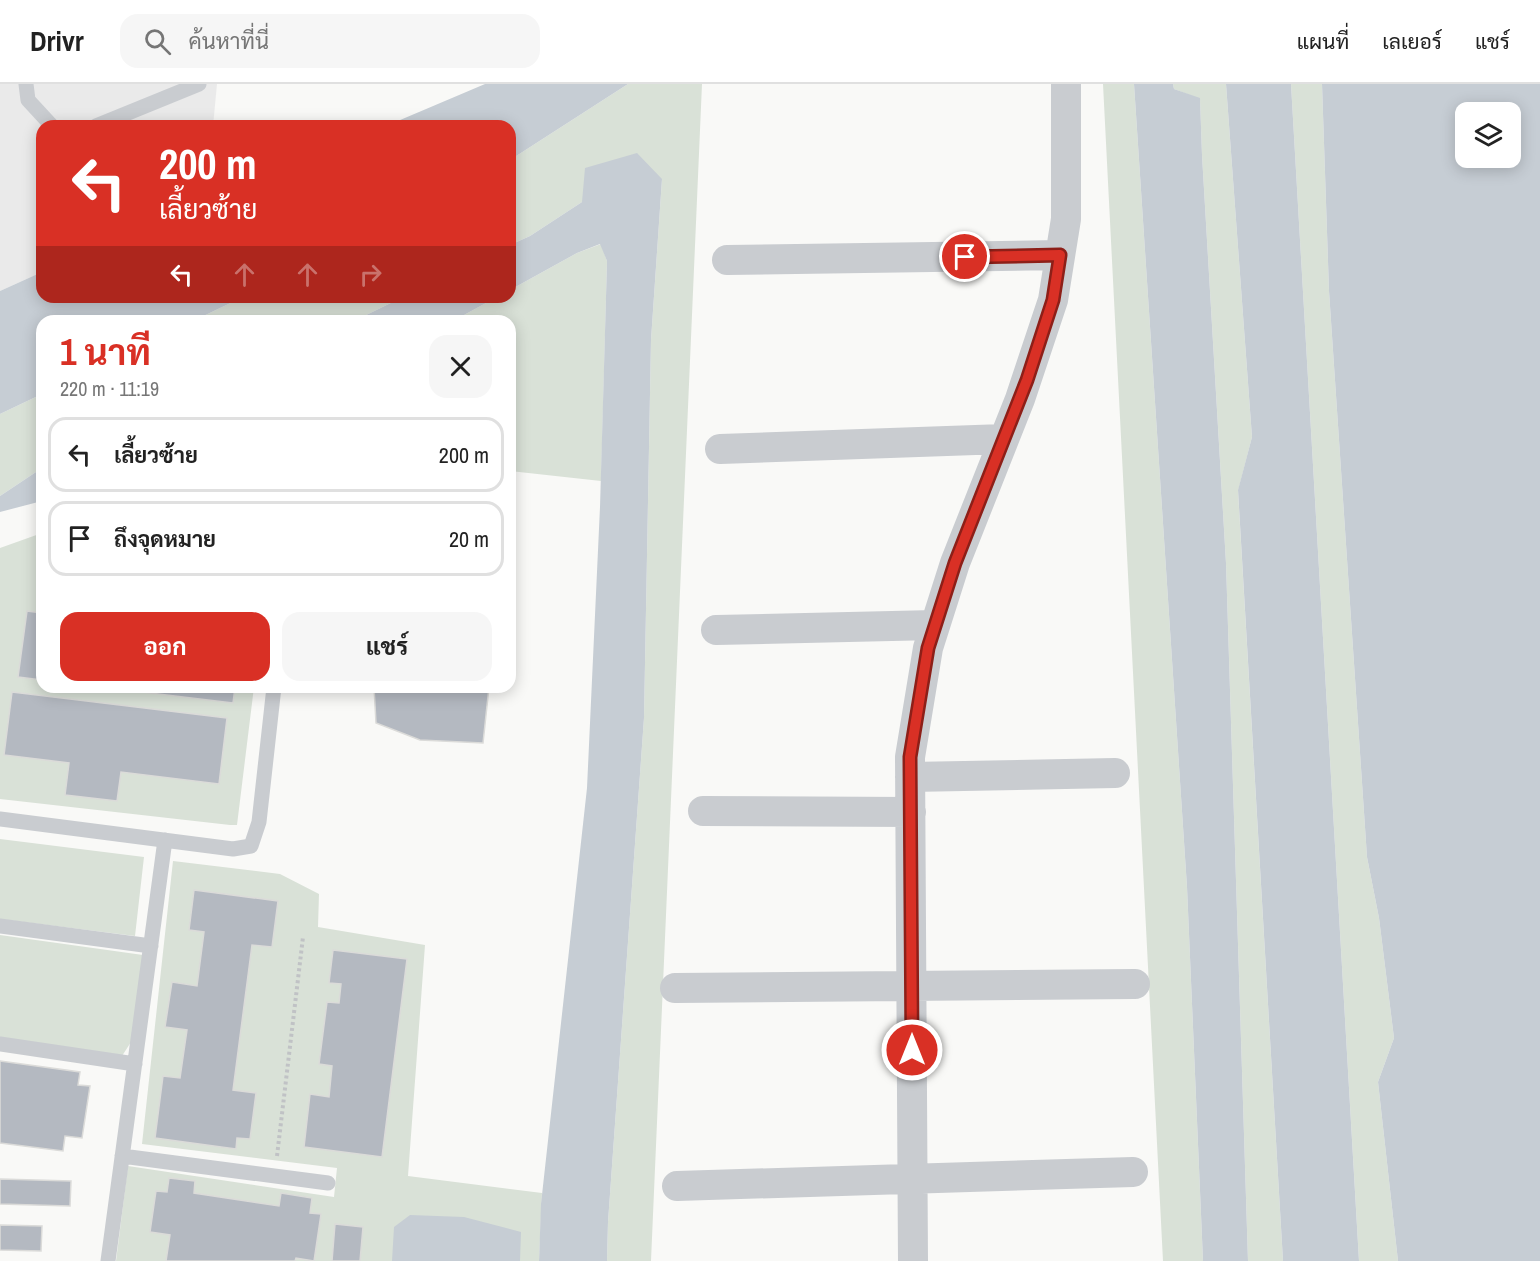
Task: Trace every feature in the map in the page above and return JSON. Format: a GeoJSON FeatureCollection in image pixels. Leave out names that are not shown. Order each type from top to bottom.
{"type":"FeatureCollection","features":[{"type":"Feature","properties":{"kind":"street"},"geometry":{"type":"LineString","coordinates":[[913,1261],[910,757],[928,648],[935,625],[955,563],[1004,440],[1053,300],[1066,219],[1066,84]]}},
{"type":"Feature","properties":{"kind":"street"},"geometry":{"type":"LineString","coordinates":[[727,260],[1060,255]]}},
{"type":"Feature","properties":{"kind":"street"},"geometry":{"type":"LineString","coordinates":[[720,449],[1004,440]]}},
{"type":"Feature","properties":{"kind":"street"},"geometry":{"type":"LineString","coordinates":[[716,630],[935,625]]}},
{"type":"Feature","properties":{"kind":"street"},"geometry":{"type":"LineString","coordinates":[[910,777],[1115,773]]}},
{"type":"Feature","properties":{"kind":"street"},"geometry":{"type":"LineString","coordinates":[[703,811],[910,812]]}},
{"type":"Feature","properties":{"kind":"street"},"geometry":{"type":"LineString","coordinates":[[675,988],[1135,984]]}},
{"type":"Feature","properties":{"kind":"street"},"geometry":{"type":"LineString","coordinates":[[676,1186],[1133,1172]]}},
{"type":"Feature","properties":{"kind":"lane"},"geometry":{"type":"LineString","coordinates":[[26,84],[28,100],[46,120]]}},
{"type":"Feature","properties":{"kind":"lane"},"geometry":{"type":"LineString","coordinates":[[111,120],[199,84]]}},
{"type":"Feature","properties":{"kind":"lane"},"geometry":{"type":"LineString","coordinates":[[0,819],[233,849],[251,846],[259,822],[273,693]]}},
{"type":"Feature","properties":{"kind":"lane"},"geometry":{"type":"LineString","coordinates":[[108,1261],[165,840]]}},
{"type":"Feature","properties":{"kind":"lane"},"geometry":{"type":"LineString","coordinates":[[0,926],[151,946]]}},
{"type":"Feature","properties":{"kind":"lane"},"geometry":{"type":"LineString","coordinates":[[0,1044],[135,1064]]}},
{"type":"Feature","properties":{"kind":"lane"},"geometry":{"type":"LineString","coordinates":[[122,1156],[328,1183]]}},
{"type":"Feature","properties":{"kind":"path"},"geometry":{"type":"LineString","coordinates":[[274,1176],[303,937]]}},
{"type":"Feature","properties":{"kind":"shaded area"},"geometry":{"type":"Polygon","coordinates":[[[0,84],[217,84],[214,120],[36,120],[36,275],[0,291],[0,84]]]}},
{"type":"Feature","properties":{"kind":"shaded area"},"geometry":{"type":"Polygon","coordinates":[[[485,84],[628,84],[516,156],[516,120],[400,120],[485,84]]]}},
{"type":"Feature","properties":{"kind":"shaded area"},"geometry":{"type":"Polygon","coordinates":[[[628,84],[702,84],[651,1261],[607,1261],[644,718],[651,340],[662,179],[582,202],[530,236],[516,242],[516,156],[628,84]]]}},
{"type":"Feature","properties":{"kind":"shaded area"},"geometry":{"type":"Polygon","coordinates":[[[1103,84],[1134,84],[1187,887],[1203,1261],[1163,1261],[1103,84]]]}},
{"type":"Feature","properties":{"kind":"shaded area"},"geometry":{"type":"Polygon","coordinates":[[[1134,84],[1173,84],[1174,89],[1200,98],[1226,563],[1248,1261],[1203,1261],[1187,887],[1134,84]]]}},
{"type":"Feature","properties":{"kind":"shaded area"},"geometry":{"type":"Polygon","coordinates":[[[1173,84],[1226,84],[1252,437],[1238,491],[1283,1261],[1248,1261],[1226,563],[1200,99],[1174,89],[1173,84]]]}},
{"type":"Feature","properties":{"kind":"shaded area"},"geometry":{"type":"Polygon","coordinates":[[[1226,84],[1291,84],[1359,1261],[1283,1261],[1238,490],[1252,437],[1226,84]]]}},
{"type":"Feature","properties":{"kind":"shaded area"},"geometry":{"type":"Polygon","coordinates":[[[1291,84],[1322,84],[1329,291],[1367,857],[1379,918],[1394,1038],[1378,1082],[1398,1261],[1359,1261],[1291,84]]]}},
{"type":"Feature","properties":{"kind":"shaded area"},"geometry":{"type":"Polygon","coordinates":[[[1322,84],[1540,84],[1540,1261],[1398,1261],[1378,1082],[1394,1038],[1379,918],[1367,857],[1329,291],[1322,84]]]}},
{"type":"Feature","properties":{"kind":"shaded area"},"geometry":{"type":"Polygon","coordinates":[[[637,153],[662,179],[651,340],[644,718],[607,1261],[539,1261],[541,1204],[587,788],[600,507],[607,261],[600,244],[577,253],[516,287],[516,242],[530,236],[582,202],[585,168],[637,153]]]}},
{"type":"Feature","properties":{"kind":"shaded area"},"geometry":{"type":"Polygon","coordinates":[[[601,244],[607,261],[601,481],[516,472],[516,315],[464,315],[486,303],[516,303],[516,287],[577,253],[601,244]]]}},
{"type":"Feature","properties":{"kind":"shaded area"},"geometry":{"type":"Polygon","coordinates":[[[36,275],[36,303],[230,303],[206,315],[36,315],[36,397],[0,414],[0,291],[36,275]]]}},
{"type":"Feature","properties":{"kind":"shaded area"},"geometry":{"type":"Polygon","coordinates":[[[230,303],[391,303],[366,315],[206,315],[230,303]]]}},
{"type":"Feature","properties":{"kind":"shaded area"},"geometry":{"type":"Polygon","coordinates":[[[391,303],[486,303],[464,315],[366,315],[391,303]]]}},
{"type":"Feature","properties":{"kind":"shaded area"},"geometry":{"type":"Polygon","coordinates":[[[36,397],[36,472],[0,496],[0,414],[36,397]]]}},
{"type":"Feature","properties":{"kind":"shaded area"},"geometry":{"type":"Polygon","coordinates":[[[36,472],[36,503],[0,512],[0,496],[36,472]]]}},
{"type":"Feature","properties":{"kind":"shaded area"},"geometry":{"type":"Polygon","coordinates":[[[36,535],[36,693],[253,693],[237,825],[0,799],[0,548],[36,535]]]}},
{"type":"Feature","properties":{"kind":"shaded area"},"geometry":{"type":"Polygon","coordinates":[[[0,839],[144,857],[135,936],[0,919],[0,839]]]}},
{"type":"Feature","properties":{"kind":"shaded area"},"geometry":{"type":"Polygon","coordinates":[[[173,861],[280,874],[319,894],[318,927],[425,945],[408,1176],[542,1193],[539,1261],[116,1261],[128,1166],[334,1197],[337,1168],[142,1144],[173,861]]]}},
{"type":"Feature","properties":{"kind":"shaded area"},"geometry":{"type":"Polygon","coordinates":[[[0,935],[143,955],[131,1042],[122,1056],[0,1040],[0,935]]]}},
{"type":"Feature","properties":{"kind":"shaded area"},"geometry":{"type":"Polygon","coordinates":[[[410,1215],[464,1217],[521,1232],[520,1261],[392,1261],[394,1227],[410,1215]]]}},
{"type":"Feature","properties":{"kind":"building"},"geometry":{"type":"Polygon","coordinates":[[[27,611],[36,612],[36,679],[18,677],[27,611]]]}},
{"type":"Feature","properties":{"kind":"building"},"geometry":{"type":"Polygon","coordinates":[[[12,692],[227,718],[219,784],[121,772],[117,801],[65,795],[69,763],[4,755],[12,692]]]}},
{"type":"Feature","properties":{"kind":"building"},"geometry":{"type":"Polygon","coordinates":[[[150,693],[234,693],[233,703],[150,693]]]}},
{"type":"Feature","properties":{"kind":"building"},"geometry":{"type":"Polygon","coordinates":[[[374,693],[488,693],[483,743],[420,740],[376,723],[374,693]]]}},
{"type":"Feature","properties":{"kind":"building"},"geometry":{"type":"Polygon","coordinates":[[[194,890],[278,901],[272,947],[252,945],[233,1090],[256,1093],[250,1139],[237,1138],[236,1149],[155,1138],[163,1076],[180,1078],[187,1030],[165,1027],[172,982],[197,986],[204,932],[189,930],[194,890]]]}},
{"type":"Feature","properties":{"kind":"building"},"geometry":{"type":"Polygon","coordinates":[[[333,950],[407,959],[382,1157],[304,1147],[310,1094],[329,1097],[332,1066],[319,1064],[327,1002],[339,1003],[341,984],[329,983],[333,950]]]}},
{"type":"Feature","properties":{"kind":"building"},"geometry":{"type":"Polygon","coordinates":[[[0,1061],[80,1072],[78,1085],[90,1086],[82,1138],[65,1136],[63,1151],[0,1143],[0,1061]]]}},
{"type":"Feature","properties":{"kind":"building"},"geometry":{"type":"Polygon","coordinates":[[[169,1178],[195,1181],[194,1193],[279,1206],[281,1193],[312,1198],[310,1213],[321,1214],[314,1261],[296,1258],[295,1261],[166,1261],[170,1235],[150,1232],[156,1191],[167,1192],[169,1178]]]}},
{"type":"Feature","properties":{"kind":"building"},"geometry":{"type":"Polygon","coordinates":[[[0,1179],[71,1181],[70,1206],[0,1204],[0,1179]]]}},
{"type":"Feature","properties":{"kind":"building"},"geometry":{"type":"Polygon","coordinates":[[[335,1224],[363,1227],[360,1261],[332,1261],[335,1224]]]}},
{"type":"Feature","properties":{"kind":"building"},"geometry":{"type":"Polygon","coordinates":[[[0,1225],[42,1226],[41,1251],[0,1250],[0,1225]]]}},
{"type":"Feature","properties":{"kind":"route"},"geometry":{"type":"LineString","coordinates":[[912,1050],[910,757],[928,648],[955,563],[1027,380],[1053,300],[1060,255],[965,257]]}}]}
